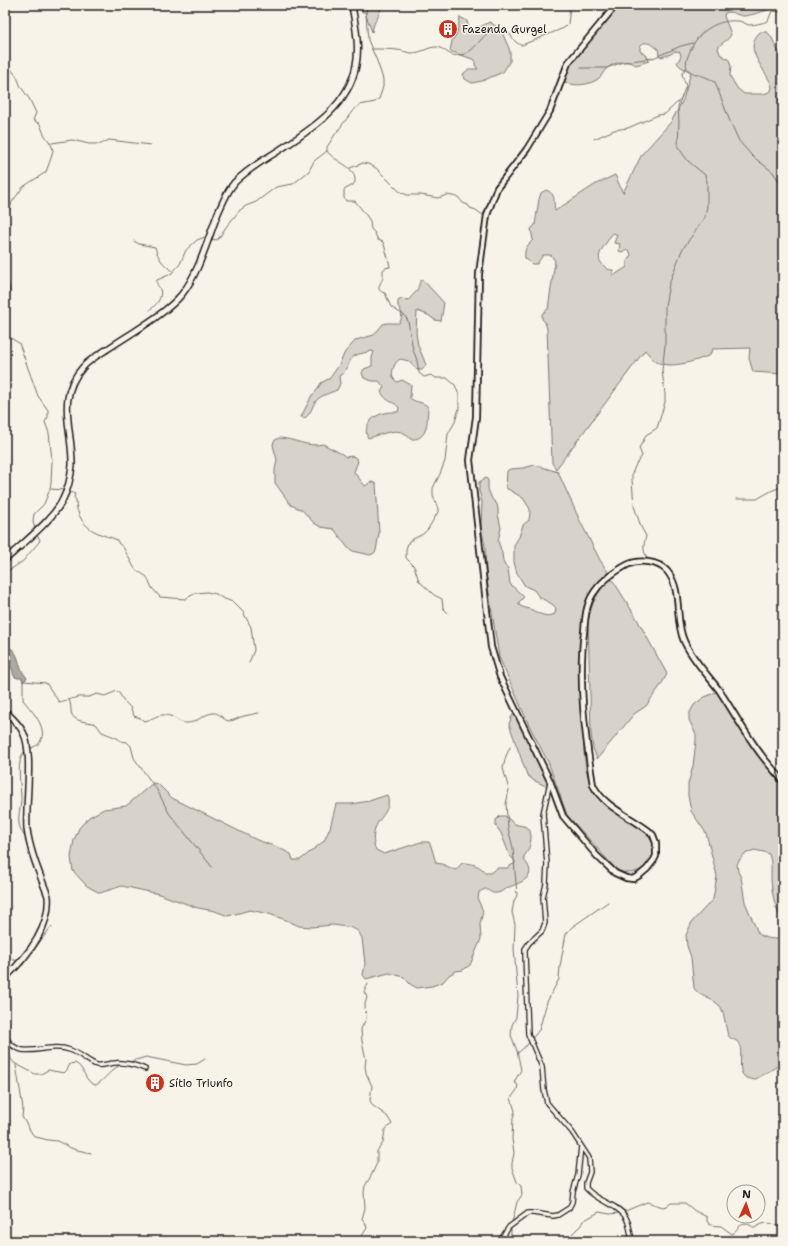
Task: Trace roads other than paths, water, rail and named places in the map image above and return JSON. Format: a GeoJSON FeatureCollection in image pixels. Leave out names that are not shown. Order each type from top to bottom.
{"type":"FeatureCollection","features":[{"type":"Feature","properties":{"kind":"main road"},"geometry":{"type":"LineString","coordinates":[[5,560],[56,513],[64,497],[72,465],[67,404],[71,387],[76,376],[95,357],[166,310],[181,295],[190,282],[224,200],[233,185],[254,167],[326,116],[338,104],[347,89],[356,65],[358,49],[352,5]]}},
{"type":"Feature","properties":{"kind":"main road"},"geometry":{"type":"LineString","coordinates":[[5,711],[18,725],[25,736],[28,765],[28,830],[31,847],[48,896],[45,923],[39,935],[30,949],[6,978]]}},
{"type":"Feature","properties":{"kind":"street"},"geometry":{"type":"LineString","coordinates":[[616,5],[568,64],[550,111],[534,139],[497,188],[487,215],[479,274],[476,417],[470,460],[491,647],[500,677],[550,781],[561,812],[566,821],[597,856],[615,873],[626,878],[633,879],[647,869],[656,856],[656,843],[653,835],[641,825],[613,808],[602,798],[594,785],[582,690],[581,657],[585,622],[588,607],[593,594],[602,582],[618,570],[630,564],[644,562],[660,566],[671,577],[676,590],[679,626],[687,646],[718,689],[760,754],[783,782]]}},
{"type":"Feature","properties":{"kind":"street"},"geometry":{"type":"LineString","coordinates":[[550,781],[542,814],[547,864],[546,884],[543,897],[545,924],[542,931],[529,943],[525,949],[527,1028],[542,1067],[544,1090],[548,1103],[581,1145],[590,1162],[590,1172],[586,1183],[586,1188],[591,1193],[624,1214],[628,1222],[632,1241]]}},
{"type":"Feature","properties":{"kind":"street"},"geometry":{"type":"LineString","coordinates":[[5,1036],[16,1049],[28,1051],[50,1047],[62,1048],[76,1052],[97,1065],[121,1062],[129,1063],[145,1069]]}},
{"type":"Feature","properties":{"kind":"street"},"geometry":{"type":"LineString","coordinates":[[500,1241],[509,1227],[528,1213],[553,1216],[558,1215],[569,1208],[572,1202],[578,1176],[581,1145]]}},
{"type":"Feature","properties":{"kind":"waterway"},"geometry":{"type":"LineString","coordinates":[[212,239],[216,240],[219,238],[240,210],[256,202],[276,187],[293,184],[309,171],[314,161],[327,151],[327,147],[334,136],[354,109],[360,105],[375,102],[379,99],[383,87],[383,79],[368,40],[366,15],[367,5]]}},
{"type":"Feature","properties":{"kind":"waterway"},"geometry":{"type":"LineString","coordinates":[[372,49],[399,50],[412,53],[439,47],[450,54],[457,56],[467,53],[495,29],[505,30],[516,42],[522,45],[564,28],[568,24],[570,7]]}},
{"type":"Feature","properties":{"kind":"waterway"},"geometry":{"type":"LineString","coordinates":[[783,12],[772,11],[768,21],[758,24],[749,25],[739,21],[731,21],[711,27],[700,35],[695,41],[686,64],[687,69],[690,72],[715,82],[739,141],[752,156],[773,172],[783,188]]}},
{"type":"Feature","properties":{"kind":"waterway"},"geometry":{"type":"LineString","coordinates":[[581,68],[607,68],[623,62],[653,58],[681,46],[693,43]]}},
{"type":"Feature","properties":{"kind":"waterway"},"geometry":{"type":"LineString","coordinates":[[5,61],[17,77],[21,87],[30,100],[36,113],[33,120],[40,124],[53,150],[46,172],[23,187],[12,202],[5,217]]}},
{"type":"Feature","properties":{"kind":"waterway"},"geometry":{"type":"LineString","coordinates":[[647,558],[644,550],[646,536],[641,527],[634,506],[632,474],[636,464],[642,456],[639,448],[646,435],[657,428],[665,402],[662,370],[665,346],[665,306],[669,284],[682,250],[705,217],[707,206],[707,182],[705,175],[688,161],[678,147],[678,106],[686,86],[682,74],[686,68]]}},
{"type":"Feature","properties":{"kind":"waterway"},"geometry":{"type":"LineString","coordinates":[[594,139],[614,130],[628,128],[658,115],[665,114],[679,101]]}},
{"type":"Feature","properties":{"kind":"waterway"},"geometry":{"type":"LineString","coordinates":[[52,143],[72,140],[89,144],[101,144],[109,140],[151,145]]}},
{"type":"Feature","properties":{"kind":"waterway"},"geometry":{"type":"LineString","coordinates":[[327,151],[352,172],[355,182],[353,185],[344,190],[344,198],[346,201],[355,201],[370,221],[371,229],[378,240],[383,242],[390,267],[383,270],[383,277],[379,290],[385,293],[391,307],[405,316],[408,321],[419,373],[424,377],[431,375],[436,378],[447,378],[455,385],[459,395],[459,408],[455,422],[448,434],[445,461],[433,488],[433,495],[438,512],[428,529],[423,534],[409,541],[406,549],[406,558],[414,566],[419,581],[434,595],[442,599],[443,608],[448,613]]}},
{"type":"Feature","properties":{"kind":"waterway"},"geometry":{"type":"LineString","coordinates":[[350,168],[363,163],[368,164],[376,168],[399,191],[407,195],[421,195],[438,198],[447,195],[458,197],[463,203],[484,216]]}},
{"type":"Feature","properties":{"kind":"waterway"},"geometry":{"type":"LineString","coordinates":[[150,310],[157,304],[161,295],[157,280],[171,274],[180,264],[186,250],[197,240],[205,237]]}},
{"type":"Feature","properties":{"kind":"waterway"},"geometry":{"type":"LineString","coordinates":[[134,241],[139,244],[155,247],[161,261],[173,271]]}},
{"type":"Feature","properties":{"kind":"waterway"},"geometry":{"type":"LineString","coordinates":[[5,267],[10,291],[5,310]]}},
{"type":"Feature","properties":{"kind":"waterway"},"geometry":{"type":"LineString","coordinates":[[5,333],[7,336],[19,343],[38,396],[48,410],[48,417],[45,422],[49,433],[52,460],[51,483],[44,504],[34,514],[33,521],[35,530]]}},
{"type":"Feature","properties":{"kind":"waterway"},"geometry":{"type":"LineString","coordinates":[[737,499],[757,499],[783,486]]}},
{"type":"Feature","properties":{"kind":"waterway"},"geometry":{"type":"LineString","coordinates":[[50,489],[65,490]]}},
{"type":"Feature","properties":{"kind":"waterway"},"geometry":{"type":"LineString","coordinates":[[68,491],[75,494],[74,497],[76,500],[77,511],[85,524],[98,533],[117,540],[123,547],[135,569],[147,577],[152,588],[160,597],[185,599],[196,593],[207,592],[216,594],[233,602],[243,612],[251,627],[254,650],[249,663]]}},
{"type":"Feature","properties":{"kind":"waterway"},"geometry":{"type":"LineString","coordinates":[[5,583],[7,572],[23,561],[39,542],[40,539],[36,535]]}},
{"type":"Feature","properties":{"kind":"waterway"},"geometry":{"type":"LineString","coordinates":[[23,681],[23,700],[38,720],[42,731],[42,737],[39,743],[29,749]]}},
{"type":"Feature","properties":{"kind":"waterway"},"geometry":{"type":"LineString","coordinates":[[24,681],[46,683],[59,702],[79,697],[89,697],[97,694],[105,696],[117,691],[130,707],[134,716],[144,721],[150,720],[159,715],[168,715],[181,722],[191,723],[213,713],[229,721],[259,713]]}},
{"type":"Feature","properties":{"kind":"waterway"},"geometry":{"type":"LineString","coordinates":[[69,700],[71,704],[72,716],[78,720],[96,724],[102,732],[121,741],[127,742],[131,746],[134,758],[157,790],[169,813],[212,867]]}},
{"type":"Feature","properties":{"kind":"waterway"},"geometry":{"type":"LineString","coordinates":[[510,747],[503,768],[509,790],[506,804],[508,828],[513,848],[517,895],[512,912],[515,925],[514,949],[518,996],[516,1017],[512,1025],[511,1035],[517,1051],[521,1070],[514,1082],[518,1085],[517,1090],[511,1098],[515,1111],[513,1118],[512,1139],[514,1153],[512,1168],[517,1182],[521,1186],[522,1195],[517,1202],[512,1223]]}},
{"type":"Feature","properties":{"kind":"waterway"},"geometry":{"type":"LineString","coordinates":[[26,750],[22,754],[19,767],[21,796],[19,824],[27,841]]}},
{"type":"Feature","properties":{"kind":"waterway"},"geometry":{"type":"LineString","coordinates":[[531,1040],[539,1030],[547,1002],[559,979],[566,934],[572,927],[608,902]]}},
{"type":"Feature","properties":{"kind":"waterway"},"geometry":{"type":"LineString","coordinates":[[21,965],[22,966],[51,927],[52,928]]}},
{"type":"Feature","properties":{"kind":"waterway"},"geometry":{"type":"LineString","coordinates":[[5,961],[9,957],[16,961]]}},
{"type":"Feature","properties":{"kind":"waterway"},"geometry":{"type":"LineString","coordinates":[[359,1241],[367,1228],[362,1219],[365,1208],[365,1186],[377,1163],[377,1151],[383,1143],[385,1130],[392,1124],[387,1116],[372,1105],[370,1100],[372,1086],[366,1073],[366,1060],[361,1029],[366,1019],[365,1004],[367,997],[364,992],[368,984]]}},
{"type":"Feature","properties":{"kind":"waterway"},"geometry":{"type":"LineString","coordinates":[[5,1041],[11,1059],[14,1063],[35,1074],[41,1074],[48,1070],[64,1073],[70,1064],[75,1063],[81,1068],[89,1081],[96,1085],[115,1068],[123,1064]]}},
{"type":"Feature","properties":{"kind":"waterway"},"geometry":{"type":"LineString","coordinates":[[518,1053],[529,1043]]}},
{"type":"Feature","properties":{"kind":"waterway"},"geometry":{"type":"LineString","coordinates":[[129,1062],[146,1057],[186,1065],[197,1064],[205,1059]]}},
{"type":"Feature","properties":{"kind":"waterway"},"geometry":{"type":"LineString","coordinates":[[16,1065],[23,1108],[22,1117],[33,1135],[36,1137],[57,1141],[73,1149],[91,1153]]}},
{"type":"Feature","properties":{"kind":"waterway"},"geometry":{"type":"LineString","coordinates":[[623,1212],[647,1202],[663,1207],[671,1203],[685,1203],[695,1211],[707,1217],[707,1221],[710,1225],[721,1226],[732,1234],[743,1223],[755,1228],[762,1224],[769,1223],[783,1229]]}},
{"type":"Feature","properties":{"kind":"waterway"},"geometry":{"type":"LineString","coordinates":[[561,1241],[570,1236],[583,1221],[599,1212],[610,1214],[620,1213]]}},
{"type":"Feature","properties":{"kind":"waterway"},"geometry":{"type":"LineString","coordinates":[[511,1228],[511,1241]]}},
{"type":"Feature","properties":{"kind":"place","name":"Fazenda Gurgel"},"geometry":{"type":"Point","coordinates":[448,29]}},
{"type":"Feature","properties":{"kind":"place","name":"Sítio Triunfo"},"geometry":{"type":"Point","coordinates":[155,1083]}}]}
